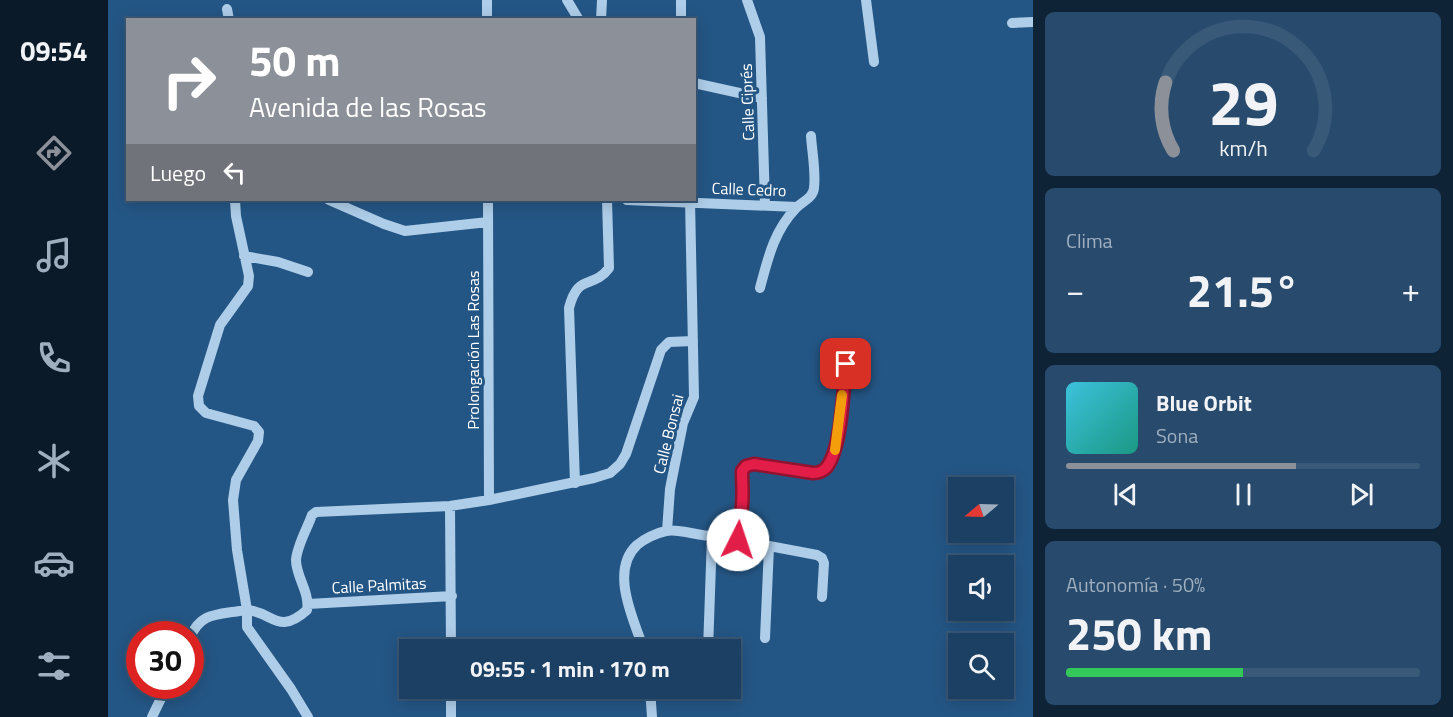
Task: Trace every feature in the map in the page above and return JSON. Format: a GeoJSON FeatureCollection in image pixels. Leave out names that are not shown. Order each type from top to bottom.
{"type":"FeatureCollection","features":[{"type":"Feature","properties":{"kind":"street"},"geometry":{"type":"LineString","coordinates":[[487,0],[487,18]]}},
{"type":"Feature","properties":{"kind":"street"},"geometry":{"type":"LineString","coordinates":[[567,0],[578,18]]}},
{"type":"Feature","properties":{"kind":"street"},"geometry":{"type":"LineString","coordinates":[[602,0],[602,18]]}},
{"type":"Feature","properties":{"kind":"street"},"geometry":{"type":"LineString","coordinates":[[681,0],[681,18]]}},
{"type":"Feature","properties":{"kind":"street","name":"Calle Ciprés"},"geometry":{"type":"LineString","coordinates":[[747,0],[759,37],[765,205]]}},
{"type":"Feature","properties":{"kind":"street"},"geometry":{"type":"LineString","coordinates":[[866,0],[874,62]]}},
{"type":"Feature","properties":{"kind":"street"},"geometry":{"type":"LineString","coordinates":[[1012,23],[1033,22]]}},
{"type":"Feature","properties":{"kind":"street"},"geometry":{"type":"LineString","coordinates":[[696,83],[762,98]]}},
{"type":"Feature","properties":{"kind":"street"},"geometry":{"type":"LineString","coordinates":[[760,288],[772,244],[782,226],[797,207],[810,198],[814,189],[811,136]]}},
{"type":"Feature","properties":{"kind":"street"},"geometry":{"type":"LineString","coordinates":[[236,201],[236,216],[249,276],[248,286],[220,325],[198,396],[199,406],[206,413],[254,426],[259,432],[258,441],[236,480],[232,500],[237,550],[247,610],[247,627],[308,717]]}},
{"type":"Feature","properties":{"kind":"street"},"geometry":{"type":"LineString","coordinates":[[330,201],[405,231],[488,222]]}},
{"type":"Feature","properties":{"kind":"street","name":"Prolongación Las Rosas"},"geometry":{"type":"LineString","coordinates":[[488,201],[489,500]]}},
{"type":"Feature","properties":{"kind":"street"},"geometry":{"type":"LineString","coordinates":[[575,483],[569,308],[572,295],[580,285],[603,277],[609,268],[607,201]]}},
{"type":"Feature","properties":{"kind":"street","name":"Calle Cedro"},"geometry":{"type":"LineString","coordinates":[[690,201],[797,207]]}},
{"type":"Feature","properties":{"kind":"street","name":"Calle Bonsai"},"geometry":{"type":"LineString","coordinates":[[667,531],[670,489],[682,423],[694,397],[690,201]]}},
{"type":"Feature","properties":{"kind":"street"},"geometry":{"type":"LineString","coordinates":[[244,256],[278,262],[308,272]]}},
{"type":"Feature","properties":{"kind":"street"},"geometry":{"type":"LineString","coordinates":[[201,621],[215,615],[247,610],[278,622],[290,622],[308,610],[296,557],[312,515],[316,512],[450,506],[575,483],[610,472],[620,464],[626,454],[661,350],[669,342],[693,341]]}},
{"type":"Feature","properties":{"kind":"street"},"geometry":{"type":"LineString","coordinates":[[640,639],[625,591],[624,570],[630,552],[642,541],[667,531],[712,536],[728,533],[737,526],[741,516],[742,471],[746,466],[754,464],[813,473],[820,472],[826,467],[836,445],[846,364]]}},
{"type":"Feature","properties":{"kind":"street"},"geometry":{"type":"LineString","coordinates":[[450,506],[451,639]]}},
{"type":"Feature","properties":{"kind":"street"},"geometry":{"type":"LineString","coordinates":[[728,533],[738,540],[769,548],[817,555],[822,558],[824,563],[822,597]]}},
{"type":"Feature","properties":{"kind":"street"},"geometry":{"type":"LineString","coordinates":[[708,639],[712,536]]}},
{"type":"Feature","properties":{"kind":"street"},"geometry":{"type":"LineString","coordinates":[[765,639],[769,548]]}},
{"type":"Feature","properties":{"kind":"street","name":"Calle Palmitas"},"geometry":{"type":"LineString","coordinates":[[308,604],[452,596]]}},
{"type":"Feature","properties":{"kind":"street"},"geometry":{"type":"LineString","coordinates":[[152,717],[161,699]]}},
{"type":"Feature","properties":{"kind":"street"},"geometry":{"type":"LineString","coordinates":[[451,699],[451,717]]}},
{"type":"Feature","properties":{"kind":"street"},"geometry":{"type":"LineString","coordinates":[[651,699],[652,717]]}},
{"type":"Feature","properties":{"kind":"slow traffic"},"geometry":{"type":"LineString","coordinates":[[835,450],[842,395]]}},
{"type":"Feature","properties":{"kind":"route"},"geometry":{"type":"LineString","coordinates":[[738,540],[728,533],[737,526],[741,516],[742,471],[746,466],[754,464],[813,473],[820,472],[826,467],[836,445],[846,364]]}}]}
